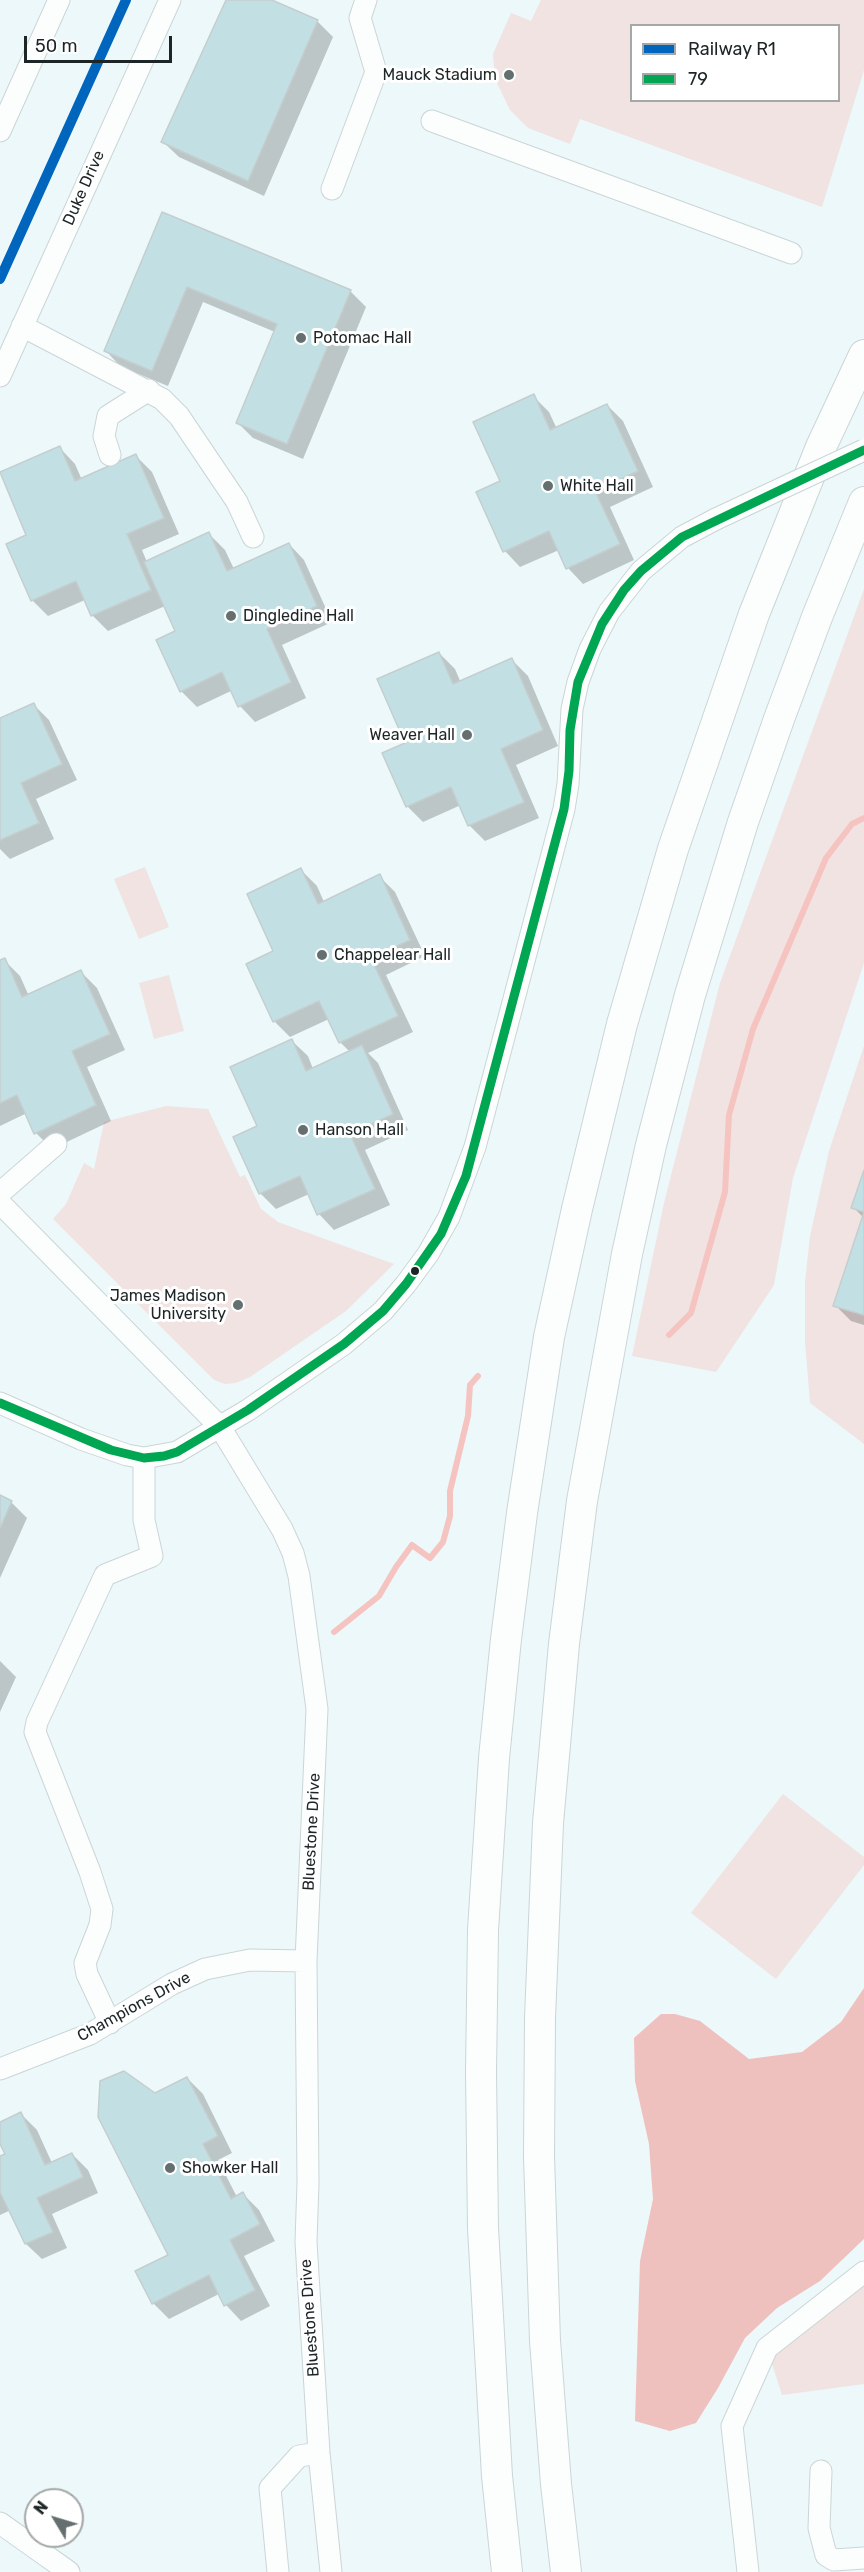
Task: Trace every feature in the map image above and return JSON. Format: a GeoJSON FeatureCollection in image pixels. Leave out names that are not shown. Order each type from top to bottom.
{"type":"FeatureCollection","features":[{"type":"Feature","properties":{"kind":"highway"},"geometry":{"type":"LineString","coordinates":[[507,2572],[497,2476],[483,2228],[481,2072],[483,1929],[494,1758],[506,1639],[522,1513],[549,1337],[579,1198],[622,1024],[673,849],[754,614],[821,447],[864,355]]}},
{"type":"Feature","properties":{"kind":"highway"},"geometry":{"type":"LineString","coordinates":[[566,2572],[556,2484],[546,2341],[540,2221],[539,2041],[548,1823],[565,1633],[582,1501],[604,1370],[651,1145],[710,926],[778,719],[864,502]]}},
{"type":"Feature","properties":{"kind":"highway"},"geometry":{"type":"LineString","coordinates":[[546,2341],[582,2572]]}},
{"type":"Feature","properties":{"kind":"street"},"geometry":{"type":"LineString","coordinates":[[0,131],[59,0]]}},
{"type":"Feature","properties":{"kind":"street","name":"Duke Drive"},"geometry":{"type":"LineString","coordinates":[[0,376],[170,0]]}},
{"type":"Feature","properties":{"kind":"street"},"geometry":{"type":"LineString","coordinates":[[332,189],[376,72],[360,18],[366,0]]}},
{"type":"Feature","properties":{"kind":"street"},"geometry":{"type":"LineString","coordinates":[[432,121],[791,253]]}},
{"type":"Feature","properties":{"kind":"street"},"geometry":{"type":"LineString","coordinates":[[22,326],[149,390],[162,399],[179,416],[237,502],[253,537]]}},
{"type":"Feature","properties":{"kind":"street"},"geometry":{"type":"LineString","coordinates":[[110,455],[104,436],[108,416],[149,390]]}},
{"type":"Feature","properties":{"kind":"street"},"geometry":{"type":"LineString","coordinates":[[0,1402],[81,1439],[127,1455],[144,1458],[177,1452],[220,1427],[359,1332],[383,1311],[406,1284],[441,1233],[456,1203],[475,1147],[564,808],[568,784],[572,709],[578,682],[590,649],[609,612],[641,571],[682,537],[864,450]]}},
{"type":"Feature","properties":{"kind":"street"},"geometry":{"type":"LineString","coordinates":[[0,1193],[56,1144]]}},
{"type":"Feature","properties":{"kind":"street","name":"Bluestone Drive"},"geometry":{"type":"LineString","coordinates":[[0,1203],[220,1427],[282,1529],[293,1553],[299,1576],[317,1709],[306,1961],[308,2183],[306,2242],[319,2453],[331,2572]]}},
{"type":"Feature","properties":{"kind":"street"},"geometry":{"type":"LineString","coordinates":[[110,2023],[87,1974],[85,1963],[100,1925],[102,1909],[90,1872],[35,1732],[37,1722],[105,1575],[152,1556],[144,1520],[144,1458]]}},
{"type":"Feature","properties":{"kind":"street","name":"Champions Drive"},"geometry":{"type":"LineString","coordinates":[[0,2069],[75,2041],[110,2023],[177,1981],[211,1967],[250,1960],[306,1961]]}},
{"type":"Feature","properties":{"kind":"street"},"geometry":{"type":"LineString","coordinates":[[748,2572],[732,2426],[767,2349],[864,2272]]}},
{"type":"Feature","properties":{"kind":"street"},"geometry":{"type":"LineString","coordinates":[[278,2572],[270,2488],[299,2456],[319,2453]]}},
{"type":"Feature","properties":{"kind":"street"},"geometry":{"type":"LineString","coordinates":[[821,2471],[819,2528],[826,2555],[834,2560],[864,2558]]}},
{"type":"Feature","properties":{"kind":"street"},"geometry":{"type":"LineString","coordinates":[[0,2523],[69,2572]]}},
{"type":"Feature","properties":{"kind":"shaded area"},"geometry":{"type":"Polygon","coordinates":[[[541,0],[864,0],[864,70],[822,207],[580,119],[570,144],[528,128],[510,110],[495,79],[493,54],[511,13],[531,21],[541,0]]]}},
{"type":"Feature","properties":{"kind":"shaded area"},"geometry":{"type":"Polygon","coordinates":[[[864,589],[864,963],[793,1178],[774,1285],[716,1372],[632,1356],[664,1203],[720,983],[864,589]]]}},
{"type":"Feature","properties":{"kind":"shaded area"},"geometry":{"type":"Polygon","coordinates":[[[145,867],[169,927],[139,939],[114,879],[145,867]]]}},
{"type":"Feature","properties":{"kind":"shaded area"},"geometry":{"type":"Polygon","coordinates":[[[169,975],[184,1031],[154,1039],[139,983],[169,975]]]}},
{"type":"Feature","properties":{"kind":"shaded area"},"geometry":{"type":"Polygon","coordinates":[[[864,1046],[864,1170],[852,1208],[864,1212],[833,1305],[864,1315],[864,1444],[810,1403],[805,1341],[805,1282],[810,1236],[829,1151],[864,1046]]]}},
{"type":"Feature","properties":{"kind":"shaded area"},"geometry":{"type":"Polygon","coordinates":[[[166,1106],[208,1109],[240,1177],[245,1175],[261,1209],[278,1222],[394,1264],[346,1311],[250,1377],[236,1383],[225,1384],[214,1380],[53,1219],[66,1204],[84,1163],[94,1169],[104,1122],[166,1106]]]}},
{"type":"Feature","properties":{"kind":"shaded area"},"geometry":{"type":"Polygon","coordinates":[[[783,1794],[864,1857],[864,1865],[776,1979],[691,1913],[783,1794]]]}},
{"type":"Feature","properties":{"kind":"shaded area"},"geometry":{"type":"Polygon","coordinates":[[[864,1988],[864,2239],[820,2281],[777,2308],[745,2338],[696,2423],[670,2431],[635,2421],[640,2261],[653,2199],[649,2144],[635,2081],[634,2038],[661,2014],[675,2014],[700,2021],[749,2059],[802,2052],[841,2022],[864,1988]]]}},
{"type":"Feature","properties":{"kind":"shaded area"},"geometry":{"type":"Polygon","coordinates":[[[864,2272],[864,2384],[782,2395],[767,2348],[864,2272]]]}},
{"type":"Feature","properties":{"kind":"building"},"geometry":{"type":"Polygon","coordinates":[[[226,0],[272,0],[318,20],[248,181],[161,142],[226,0]]]}},
{"type":"Feature","properties":{"kind":"building","name":"Potomac Hall"},"geometry":{"type":"Polygon","coordinates":[[[162,212],[351,290],[287,444],[236,423],[277,324],[187,287],[152,371],[104,351],[162,212]]]}},
{"type":"Feature","properties":{"kind":"building","name":"White Hall"},"geometry":{"type":"Polygon","coordinates":[[[534,394],[550,430],[607,404],[638,471],[595,491],[620,544],[566,569],[549,531],[503,552],[476,492],[500,481],[473,422],[534,394]]]}},
{"type":"Feature","properties":{"kind":"building"},"geometry":{"type":"Polygon","coordinates":[[[60,446],[75,481],[136,454],[164,518],[127,534],[151,590],[91,616],[76,581],[31,601],[6,544],[26,535],[0,472],[60,446]]]}},
{"type":"Feature","properties":{"kind":"building","name":"Dingledine Hall"},"geometry":{"type":"Polygon","coordinates":[[[209,532],[227,571],[289,543],[317,606],[267,629],[291,682],[238,707],[222,672],[180,692],[156,640],[175,631],[144,562],[209,532]]]}},
{"type":"Feature","properties":{"kind":"building","name":"Weaver Hall"},"geometry":{"type":"Polygon","coordinates":[[[439,652],[453,684],[512,658],[543,730],[501,749],[524,802],[468,826],[451,787],[406,807],[382,753],[405,743],[377,679],[439,652]]]}},
{"type":"Feature","properties":{"kind":"building"},"geometry":{"type":"Polygon","coordinates":[[[34,703],[62,764],[21,783],[39,823],[0,840],[0,718],[34,703]]]}},
{"type":"Feature","properties":{"kind":"building","name":"Chappelear Hall"},"geometry":{"type":"Polygon","coordinates":[[[301,868],[318,904],[380,874],[410,940],[371,958],[398,1016],[339,1043],[319,1001],[273,1022],[246,964],[273,951],[247,894],[301,868]]]}},
{"type":"Feature","properties":{"kind":"building"},"geometry":{"type":"Polygon","coordinates":[[[5,958],[22,997],[81,970],[110,1034],[72,1051],[96,1105],[34,1134],[17,1095],[0,1103],[0,960],[5,958]]]}},
{"type":"Feature","properties":{"kind":"building","name":"Hanson Hall"},"geometry":{"type":"Polygon","coordinates":[[[292,1039],[306,1071],[362,1045],[393,1114],[350,1134],[375,1189],[317,1215],[300,1176],[259,1194],[233,1137],[257,1126],[230,1067],[292,1039]]]}},
{"type":"Feature","properties":{"kind":"building"},"geometry":{"type":"Polygon","coordinates":[[[864,1170],[864,1212],[851,1208],[864,1170]]]}},
{"type":"Feature","properties":{"kind":"building"},"geometry":{"type":"Polygon","coordinates":[[[864,1212],[864,1315],[833,1306],[864,1212]]]}},
{"type":"Feature","properties":{"kind":"building"},"geometry":{"type":"Polygon","coordinates":[[[0,1495],[12,1501],[0,1528],[0,1495]]]}},
{"type":"Feature","properties":{"kind":"building","name":"Showker Hall"},"geometry":{"type":"Polygon","coordinates":[[[124,2071],[155,2093],[187,2077],[218,2136],[203,2144],[231,2199],[243,2192],[260,2224],[230,2240],[255,2290],[224,2306],[209,2275],[152,2304],[135,2271],[168,2255],[98,2117],[100,2081],[124,2071]]]}},
{"type":"Feature","properties":{"kind":"building"},"geometry":{"type":"Polygon","coordinates":[[[21,2112],[45,2165],[72,2153],[83,2177],[37,2198],[53,2232],[25,2244],[0,2192],[0,2156],[5,2154],[0,2144],[0,2122],[21,2112]]]}},
{"type":"Feature","properties":{"kind":"waterway"},"geometry":{"type":"LineString","coordinates":[[669,1335],[691,1313],[725,1192],[729,1115],[753,1029],[826,858],[852,824],[864,818]]}},
{"type":"Feature","properties":{"kind":"waterway"},"geometry":{"type":"LineString","coordinates":[[334,1632],[379,1596],[412,1545],[430,1558],[443,1542],[450,1516],[450,1491],[468,1416],[470,1385],[478,1376]]}},
{"type":"Feature","properties":{"kind":"rail line","name":"R1"},"geometry":{"type":"LineString","coordinates":[[0,279],[126,0]]}},
{"type":"Feature","properties":{"kind":"transit line","name":"79"},"geometry":{"type":"LineString","coordinates":[[0,1403],[111,1450],[144,1458],[164,1456],[177,1452],[248,1410],[344,1344],[383,1311],[406,1284],[441,1234],[466,1176],[564,809],[569,771],[570,730],[578,682],[602,624],[624,590],[641,571],[682,537],[864,450]]}},
{"type":"Feature","properties":{"kind":"place","name":"Mauck Stadium"},"geometry":{"type":"Point","coordinates":[509,75]}},
{"type":"Feature","properties":{"kind":"place","name":"Potomac Hall"},"geometry":{"type":"Point","coordinates":[301,338]}},
{"type":"Feature","properties":{"kind":"place","name":"White Hall"},"geometry":{"type":"Point","coordinates":[548,486]}},
{"type":"Feature","properties":{"kind":"place","name":"Dingledine Hall"},"geometry":{"type":"Point","coordinates":[231,616]}},
{"type":"Feature","properties":{"kind":"place","name":"Weaver Hall"},"geometry":{"type":"Point","coordinates":[467,735]}},
{"type":"Feature","properties":{"kind":"place","name":"Chappelear Hall"},"geometry":{"type":"Point","coordinates":[322,955]}},
{"type":"Feature","properties":{"kind":"place","name":"Hanson Hall"},"geometry":{"type":"Point","coordinates":[303,1130]}},
{"type":"Feature","properties":{"kind":"place","name":"James Madison University"},"geometry":{"type":"Point","coordinates":[238,1305]}},
{"type":"Feature","properties":{"kind":"place","name":"Showker Hall"},"geometry":{"type":"Point","coordinates":[170,2168]}}]}
